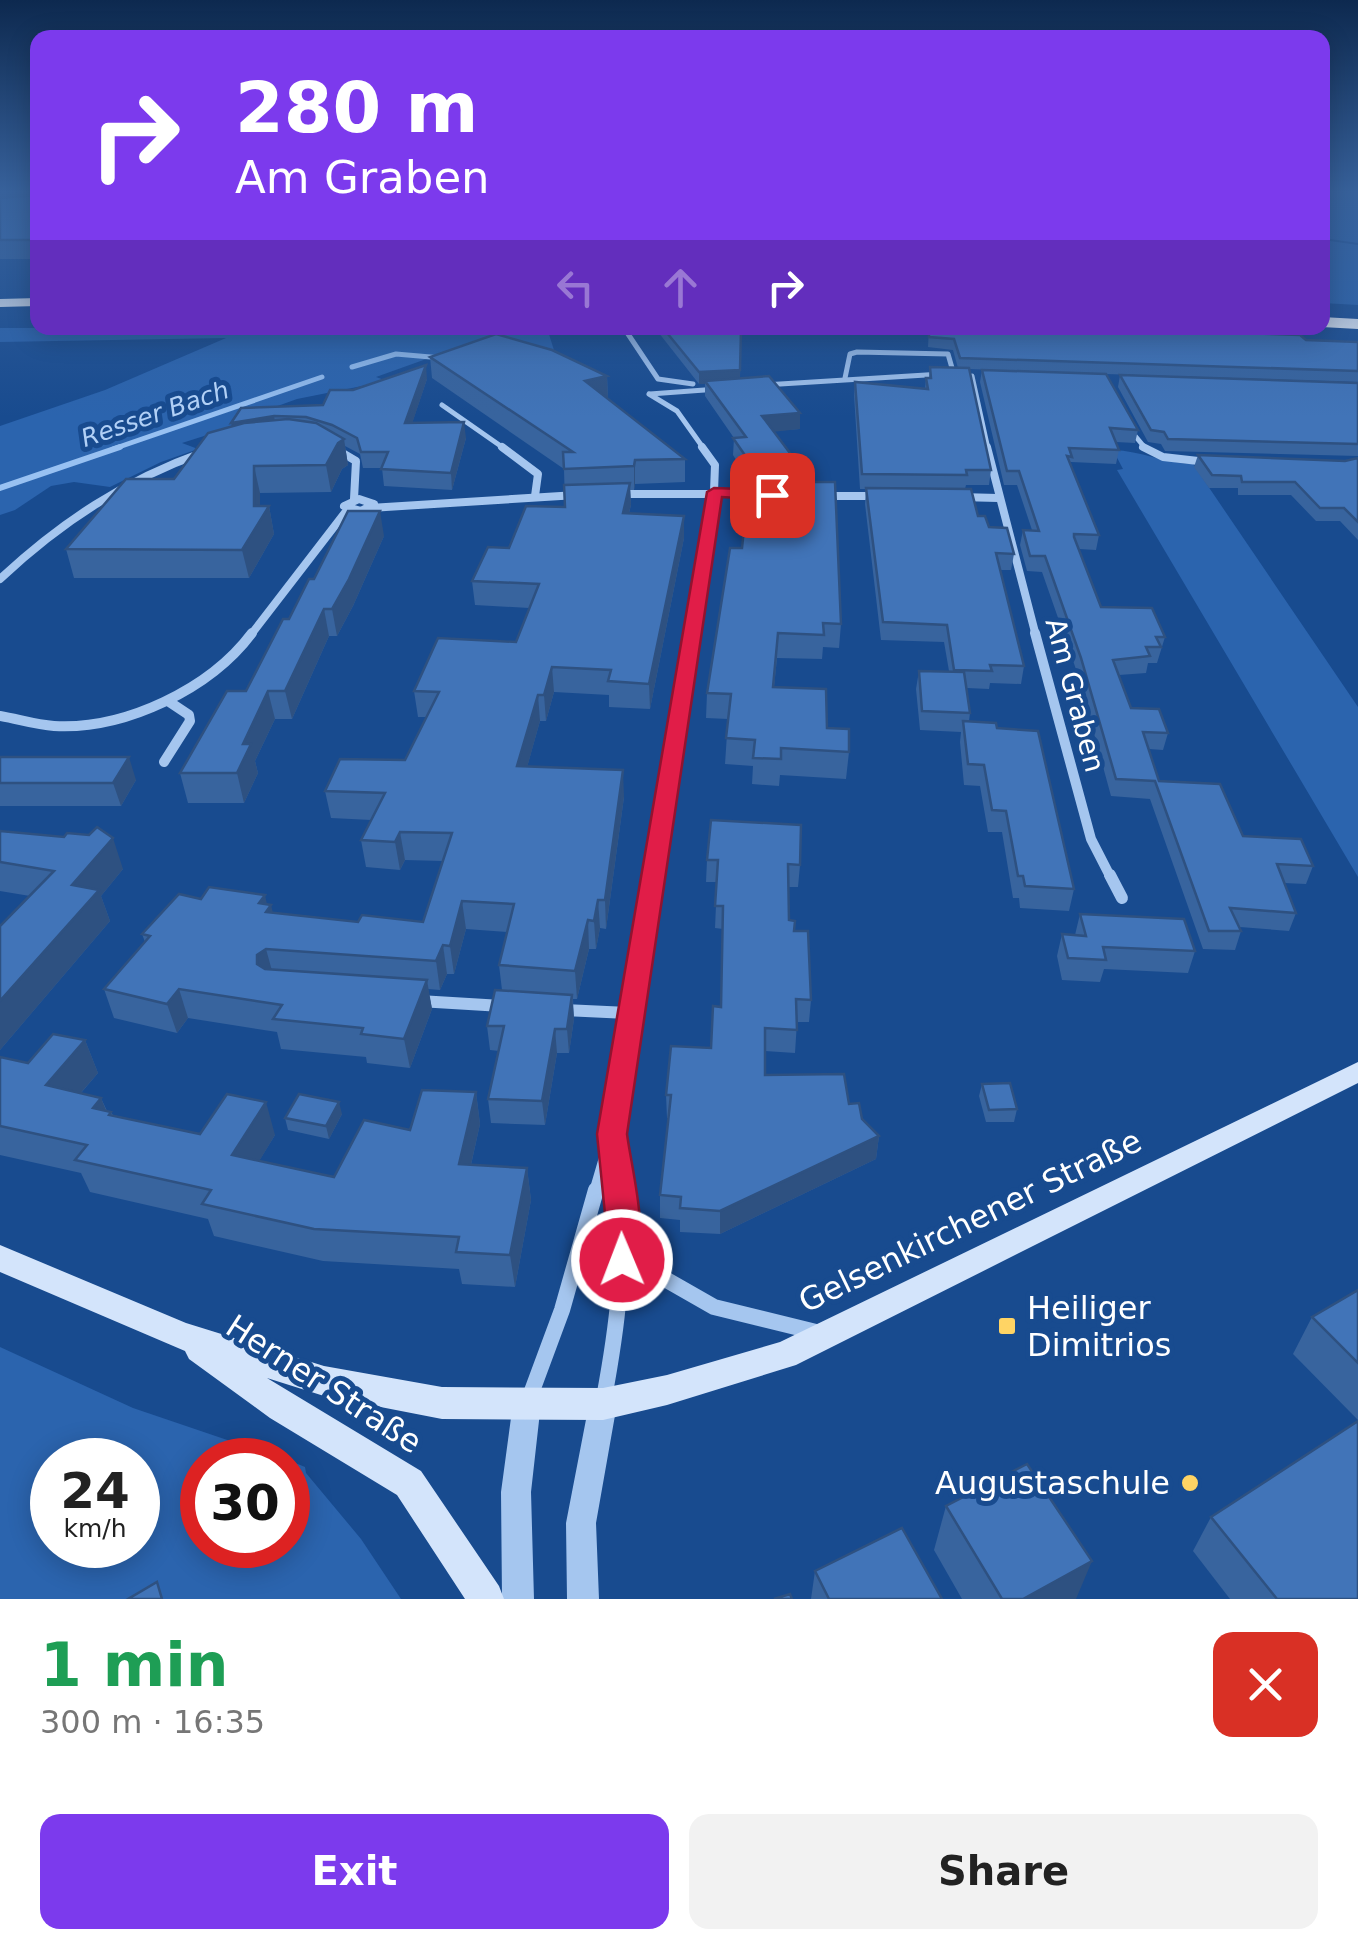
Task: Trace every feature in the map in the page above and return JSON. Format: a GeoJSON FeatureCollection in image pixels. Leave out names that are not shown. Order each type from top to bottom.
{"type":"FeatureCollection","features":[{"type":"Feature","properties":{"kind":"highway"},"geometry":{"type":"LineString","coordinates":[[0,303],[30,302]]}},
{"type":"Feature","properties":{"kind":"highway"},"geometry":{"type":"LineString","coordinates":[[1330,310],[1358,312]]}},
{"type":"Feature","properties":{"kind":"highway"},"geometry":{"type":"LineString","coordinates":[[0,315],[30,314]]}},
{"type":"Feature","properties":{"kind":"highway"},"geometry":{"type":"LineString","coordinates":[[1330,322],[1358,324]]}},
{"type":"Feature","properties":{"kind":"main road","name":"Gelsenkirchener Straße"},"geometry":{"type":"LineString","coordinates":[[603,1404],[785,1355],[1358,1072]]}},
{"type":"Feature","properties":{"kind":"main road","name":"Herner Straße"},"geometry":{"type":"LineString","coordinates":[[0,1258],[183,1336],[324,1381],[442,1404],[603,1404]]}},
{"type":"Feature","properties":{"kind":"main road","name":"Herner Straße"},"geometry":{"type":"LineString","coordinates":[[183,1336],[281,1408],[409,1484],[486,1599]]}},
{"type":"Feature","properties":{"kind":"street"},"geometry":{"type":"LineString","coordinates":[[629,335],[658,380],[683,385],[733,382]]}},
{"type":"Feature","properties":{"kind":"street"},"geometry":{"type":"LineString","coordinates":[[845,378],[850,354],[858,352],[948,354],[954,375]]}},
{"type":"Feature","properties":{"kind":"street","name":"Am Graben"},"geometry":{"type":"LineString","coordinates":[[972,376],[998,498],[1091,839],[1122,898]]}},
{"type":"Feature","properties":{"kind":"street"},"geometry":{"type":"LineString","coordinates":[[759,385],[845,378],[991,376]]}},
{"type":"Feature","properties":{"kind":"street"},"geometry":{"type":"LineString","coordinates":[[518,1599],[516,1492],[527,1404],[562,1310],[612,1134],[628,1014],[714,492],[715,465],[676,411],[649,394],[724,388]]}},
{"type":"Feature","properties":{"kind":"street"},"geometry":{"type":"LineString","coordinates":[[442,405],[534,469],[538,474],[536,496]]}},
{"type":"Feature","properties":{"kind":"street"},"geometry":{"type":"LineString","coordinates":[[1128,425],[1141,447],[1152,454],[1220,462]]}},
{"type":"Feature","properties":{"kind":"street"},"geometry":{"type":"LineString","coordinates":[[332,447],[356,461],[354,500]]}},
{"type":"Feature","properties":{"kind":"street"},"geometry":{"type":"LineString","coordinates":[[0,578],[80,510],[150,473],[214,449]]}},
{"type":"Feature","properties":{"kind":"street"},"geometry":{"type":"LineString","coordinates":[[0,716],[38,725],[111,720],[196,688],[231,661],[347,510],[595,494]]}},
{"type":"Feature","properties":{"kind":"street"},"geometry":{"type":"LineString","coordinates":[[615,494],[772,495]]}},
{"type":"Feature","properties":{"kind":"street"},"geometry":{"type":"LineString","coordinates":[[807,496],[896,496]]}},
{"type":"Feature","properties":{"kind":"street"},"geometry":{"type":"LineString","coordinates":[[951,496],[998,498]]}},
{"type":"Feature","properties":{"kind":"street"},"geometry":{"type":"LineString","coordinates":[[347,510],[344,504],[354,500],[372,500],[370,508]]}},
{"type":"Feature","properties":{"kind":"street"},"geometry":{"type":"LineString","coordinates":[[164,762],[190,721],[188,715],[168,701]]}},
{"type":"Feature","properties":{"kind":"street"},"geometry":{"type":"LineString","coordinates":[[396,999],[510,1006]]}},
{"type":"Feature","properties":{"kind":"street"},"geometry":{"type":"LineString","coordinates":[[550,1009],[628,1014]]}},
{"type":"Feature","properties":{"kind":"street"},"geometry":{"type":"LineString","coordinates":[[583,1599],[582,1523],[619,1315],[624,1234],[612,1134]]}},
{"type":"Feature","properties":{"kind":"street"},"geometry":{"type":"LineString","coordinates":[[624,1234],[658,1275],[714,1307],[826,1334]]}},
{"type":"Feature","properties":{"kind":"shaded area"},"geometry":{"type":"Polygon","coordinates":[[[1330,268],[1358,268],[1358,305],[1330,303],[1330,268]]]}},
{"type":"Feature","properties":{"kind":"shaded area"},"geometry":{"type":"Polygon","coordinates":[[[0,328],[30,328],[30,335],[549,335],[559,366],[443,353],[376,377],[387,381],[297,399],[244,418],[245,423],[182,443],[198,449],[110,487],[74,482],[51,486],[15,510],[0,515],[0,426],[105,390],[226,338],[0,342],[0,328]]]}},
{"type":"Feature","properties":{"kind":"shaded area"},"geometry":{"type":"Polygon","coordinates":[[[1113,450],[1193,464],[1358,707],[1358,877],[1117,470],[1123,469],[1113,450]]]}},
{"type":"Feature","properties":{"kind":"shaded area"},"geometry":{"type":"Polygon","coordinates":[[[0,1347],[133,1408],[221,1438],[180,1438],[180,1568],[310,1568],[310,1478],[361,1539],[401,1599],[0,1599],[0,1347]]]}},
{"type":"Feature","properties":{"kind":"building"},"geometry":{"type":"Polygon","coordinates":[[[493,335],[552,350],[607,376],[585,381],[685,459],[635,460],[634,466],[564,469],[563,452],[573,452],[430,357],[493,335]]]}},
{"type":"Feature","properties":{"kind":"building"},"geometry":{"type":"Polygon","coordinates":[[[669,335],[741,335],[740,370],[699,372],[669,335]]]}},
{"type":"Feature","properties":{"kind":"building"},"geometry":{"type":"Polygon","coordinates":[[[1300,335],[1306,340],[1358,342],[1358,371],[960,358],[954,339],[929,337],[1300,335]]]}},
{"type":"Feature","properties":{"kind":"building"},"geometry":{"type":"Polygon","coordinates":[[[426,365],[405,423],[464,422],[451,473],[381,469],[388,452],[361,452],[357,438],[306,417],[274,416],[231,423],[241,408],[323,405],[330,390],[353,390],[426,365]]]}},
{"type":"Feature","properties":{"kind":"building"},"geometry":{"type":"Polygon","coordinates":[[[930,367],[969,368],[991,470],[966,470],[967,475],[862,474],[855,382],[928,389],[930,367]]]}},
{"type":"Feature","properties":{"kind":"building"},"geometry":{"type":"Polygon","coordinates":[[[982,370],[1106,374],[1138,430],[1110,428],[1119,450],[1069,448],[1072,457],[1067,456],[1099,535],[1074,537],[1101,607],[1152,608],[1165,637],[1156,637],[1161,647],[1146,647],[1150,656],[1113,660],[1131,708],[1159,709],[1168,733],[1143,732],[1159,781],[1220,784],[1243,836],[1301,839],[1313,866],[1277,864],[1296,913],[1230,908],[1241,931],[1209,931],[1155,781],[1116,779],[1081,658],[1045,556],[1030,556],[1023,530],[1039,531],[1019,471],[1007,471],[982,370]]]}},
{"type":"Feature","properties":{"kind":"building"},"geometry":{"type":"Polygon","coordinates":[[[1120,375],[1358,383],[1358,444],[1168,439],[1164,432],[1151,430],[1120,375]]]}},
{"type":"Feature","properties":{"kind":"building"},"geometry":{"type":"Polygon","coordinates":[[[769,376],[800,413],[762,416],[793,457],[801,458],[800,471],[751,471],[751,464],[733,438],[746,437],[705,381],[769,376]]]}},
{"type":"Feature","properties":{"kind":"building"},"geometry":{"type":"Polygon","coordinates":[[[288,419],[316,423],[344,439],[326,465],[254,466],[254,506],[269,506],[242,550],[66,549],[126,479],[174,479],[208,433],[244,423],[288,419]]]}},
{"type":"Feature","properties":{"kind":"building"},"geometry":{"type":"Polygon","coordinates":[[[1198,455],[1345,461],[1358,458],[1358,522],[1344,508],[1320,508],[1295,482],[1242,482],[1241,476],[1212,475],[1198,455]]]}},
{"type":"Feature","properties":{"kind":"building"},"geometry":{"type":"Polygon","coordinates":[[[749,482],[835,482],[841,624],[823,623],[824,635],[778,633],[773,687],[826,689],[827,728],[849,729],[849,752],[781,748],[781,759],[753,758],[755,740],[726,738],[731,694],[707,693],[730,548],[742,548],[749,482]]]}},
{"type":"Feature","properties":{"kind":"building"},"geometry":{"type":"Polygon","coordinates":[[[630,483],[623,513],[684,516],[649,684],[608,681],[611,670],[552,667],[544,695],[538,695],[517,766],[623,770],[605,900],[598,900],[594,921],[588,920],[575,971],[499,965],[514,904],[462,901],[450,946],[443,945],[436,961],[266,949],[257,955],[257,964],[265,969],[427,980],[404,1039],[361,1034],[363,1028],[273,1019],[282,1005],[179,989],[167,1004],[104,989],[150,936],[142,934],[179,894],[201,899],[209,887],[265,895],[259,903],[271,905],[266,912],[358,922],[362,915],[423,922],[452,833],[400,832],[395,842],[361,840],[385,793],[325,791],[340,759],[405,760],[439,692],[414,691],[438,638],[516,642],[539,584],[472,581],[488,547],[509,548],[526,506],[565,507],[564,485],[630,483]]]}},
{"type":"Feature","properties":{"kind":"building"},"geometry":{"type":"Polygon","coordinates":[[[866,488],[971,489],[978,516],[985,516],[989,527],[1007,528],[1014,554],[996,553],[1024,666],[990,665],[992,671],[954,670],[947,625],[883,622],[866,488]]]}},
{"type":"Feature","properties":{"kind":"building"},"geometry":{"type":"Polygon","coordinates":[[[348,511],[380,511],[349,579],[332,609],[324,609],[285,691],[268,691],[243,744],[251,744],[237,773],[180,773],[227,691],[246,691],[283,619],[289,619],[309,579],[314,579],[348,511]]]}},
{"type":"Feature","properties":{"kind":"building"},"geometry":{"type":"Polygon","coordinates":[[[919,671],[964,672],[970,713],[922,711],[919,671]]]}},
{"type":"Feature","properties":{"kind":"building"},"geometry":{"type":"Polygon","coordinates":[[[963,721],[1038,731],[1074,889],[1025,886],[1023,876],[1018,876],[1006,811],[992,810],[984,765],[968,764],[963,721]]]}},
{"type":"Feature","properties":{"kind":"building"},"geometry":{"type":"Polygon","coordinates":[[[0,757],[129,757],[113,783],[0,783],[0,757]]]}},
{"type":"Feature","properties":{"kind":"building"},"geometry":{"type":"Polygon","coordinates":[[[711,820],[801,825],[800,865],[788,864],[789,920],[795,921],[794,931],[808,931],[811,1000],[796,999],[797,1030],[765,1028],[765,1075],[844,1074],[849,1104],[859,1103],[862,1119],[879,1136],[720,1211],[680,1208],[681,1197],[660,1195],[671,1095],[666,1095],[671,1046],[711,1048],[713,1006],[721,1007],[723,906],[715,906],[718,860],[707,860],[711,820]]]}},
{"type":"Feature","properties":{"kind":"building"},"geometry":{"type":"Polygon","coordinates":[[[97,827],[113,838],[72,885],[99,890],[0,1001],[0,926],[54,871],[0,862],[0,831],[64,837],[67,833],[89,835],[97,827]]]}},
{"type":"Feature","properties":{"kind":"building"},"geometry":{"type":"Polygon","coordinates":[[[1080,914],[1184,919],[1195,951],[1103,947],[1106,960],[1068,958],[1062,934],[1086,936],[1080,914]]]}},
{"type":"Feature","properties":{"kind":"building"},"geometry":{"type":"Polygon","coordinates":[[[495,990],[572,995],[567,1029],[555,1029],[542,1101],[488,1099],[504,1026],[487,1026],[495,990]]]}},
{"type":"Feature","properties":{"kind":"building"},"geometry":{"type":"Polygon","coordinates":[[[53,1034],[85,1040],[46,1085],[101,1098],[93,1108],[111,1112],[109,1115],[200,1134],[227,1094],[266,1102],[232,1155],[334,1177],[364,1120],[410,1130],[422,1090],[476,1092],[459,1164],[527,1168],[510,1255],[456,1252],[459,1237],[314,1229],[202,1204],[211,1190],[75,1160],[87,1145],[0,1126],[0,1057],[28,1063],[53,1034]]]}},
{"type":"Feature","properties":{"kind":"building"},"geometry":{"type":"Polygon","coordinates":[[[1010,1083],[1017,1109],[989,1110],[982,1084],[1010,1083]]]}},
{"type":"Feature","properties":{"kind":"building"},"geometry":{"type":"Polygon","coordinates":[[[299,1094],[339,1102],[326,1126],[285,1118],[299,1094]]]}},
{"type":"Feature","properties":{"kind":"building"},"geometry":{"type":"Polygon","coordinates":[[[1358,1290],[1358,1363],[1312,1317],[1358,1290]]]}},
{"type":"Feature","properties":{"kind":"building"},"geometry":{"type":"Polygon","coordinates":[[[1358,1421],[1358,1599],[1277,1599],[1211,1517],[1358,1421]]]}},
{"type":"Feature","properties":{"kind":"building"},"geometry":{"type":"Polygon","coordinates":[[[1027,1464],[1092,1561],[1023,1599],[1002,1599],[946,1506],[1027,1464]]]}},
{"type":"Feature","properties":{"kind":"building"},"geometry":{"type":"Polygon","coordinates":[[[902,1528],[942,1599],[829,1599],[815,1571],[902,1528]]]}},
{"type":"Feature","properties":{"kind":"building"},"geometry":{"type":"Polygon","coordinates":[[[157,1582],[162,1599],[128,1599],[157,1582]]]}},
{"type":"Feature","properties":{"kind":"waterway","name":"Resser Bach"},"geometry":{"type":"LineString","coordinates":[[352,367],[396,354],[442,358]]}},
{"type":"Feature","properties":{"kind":"waterway","name":"Resser Bach"},"geometry":{"type":"LineString","coordinates":[[113,449],[322,377]]}},
{"type":"Feature","properties":{"kind":"waterway","name":"Resser Bach"},"geometry":{"type":"LineString","coordinates":[[0,488],[120,447]]}},
{"type":"Feature","properties":{"kind":"place","name":"Heiliger Dimitrios"},"geometry":{"type":"Point","coordinates":[1007,1326]}},
{"type":"Feature","properties":{"kind":"place","name":"Augustaschule"},"geometry":{"type":"Point","coordinates":[1190,1483]}},
{"type":"Feature","properties":{"kind":"route"},"geometry":{"type":"LineString","coordinates":[[622,1260],[624,1234],[612,1134],[628,1014],[714,492],[772,495]]}}]}
